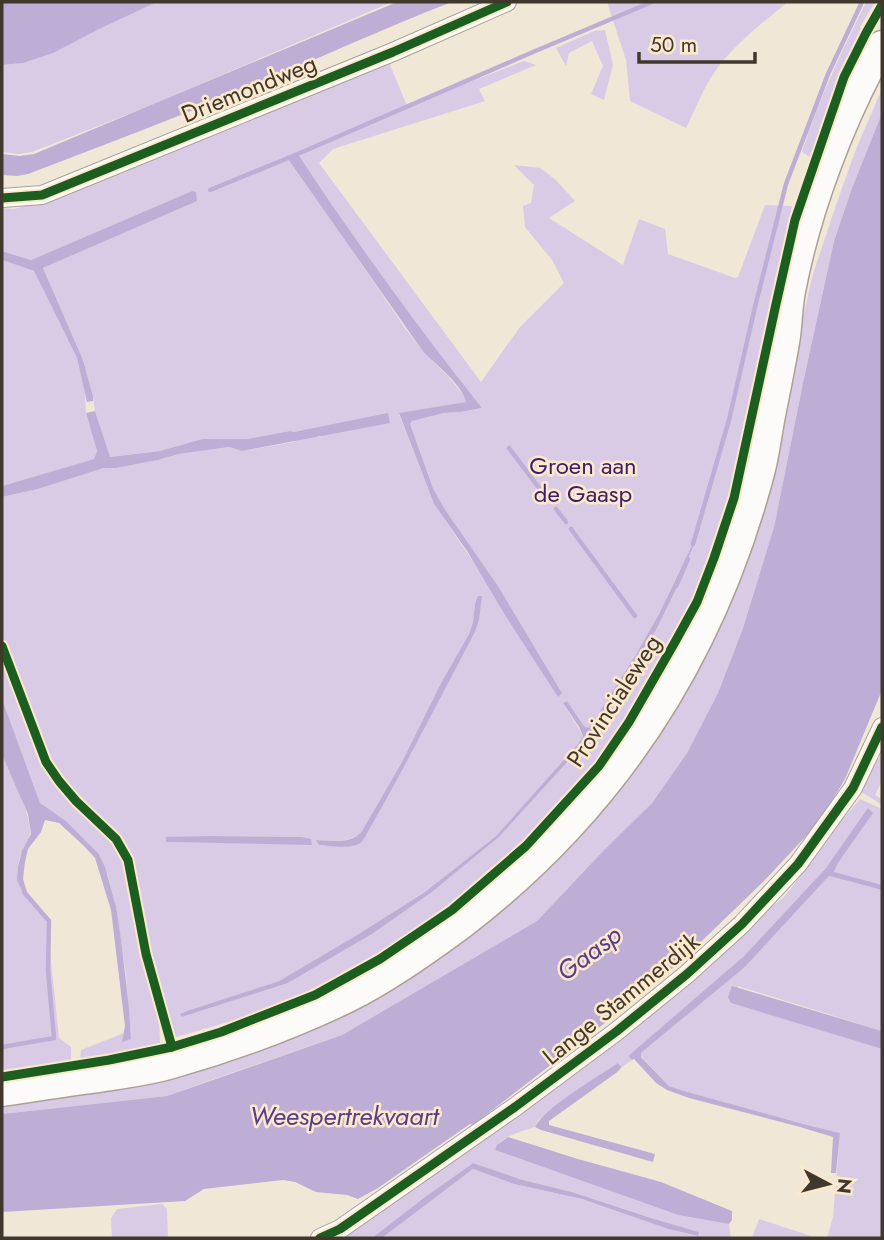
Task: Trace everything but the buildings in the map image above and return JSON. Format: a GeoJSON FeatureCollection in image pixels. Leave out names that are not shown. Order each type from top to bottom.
{"type":"FeatureCollection","features":[{"type":"Feature","properties":{"kind":"main road","name":"Provincialeweg"},"geometry":{"type":"LineString","coordinates":[[2,1092],[169,1066],[273,1030],[350,997],[433,946],[516,880],[607,785],[661,707],[689,659],[733,557],[762,465],[786,335],[790,292],[813,206],[832,152],[882,46]]}},
{"type":"Feature","properties":{"kind":"main road","name":"Provincialeweg"},"geometry":{"type":"LineString","coordinates":[[786,335],[829,198],[853,134],[882,74]]}},
{"type":"Feature","properties":{"kind":"street","name":"Driemondweg"},"geometry":{"type":"LineString","coordinates":[[2,198],[42,195],[393,52],[507,2]]}},
{"type":"Feature","properties":{"kind":"street","name":"Lange Stammerdijk"},"geometry":{"type":"LineString","coordinates":[[320,1238],[351,1222],[607,1039],[687,974],[742,924],[798,864],[853,788],[882,727]]}},
{"type":"Feature","properties":{"kind":"green space"},"geometry":{"type":"Polygon","coordinates":[[[157,2],[392,2],[149,106],[32,152],[2,152],[2,65],[23,63],[157,2]]]}},
{"type":"Feature","properties":{"kind":"green space"},"geometry":{"type":"Polygon","coordinates":[[[607,2],[788,2],[746,37],[718,67],[686,128],[630,101],[626,60],[607,2]]]}},
{"type":"Feature","properties":{"kind":"green space"},"geometry":{"type":"Polygon","coordinates":[[[866,2],[875,2],[860,27],[863,30],[838,77],[811,158],[802,152],[808,133],[866,2]]]}},
{"type":"Feature","properties":{"kind":"green space"},"geometry":{"type":"Polygon","coordinates":[[[605,30],[613,65],[604,100],[591,94],[603,66],[592,41],[569,53],[566,66],[556,48],[594,31],[605,30]]]}},
{"type":"Feature","properties":{"kind":"green space","name":"Groen aan de Gaasp"},"geometry":{"type":"Polygon","coordinates":[[[388,60],[407,106],[524,61],[536,65],[479,89],[485,101],[333,149],[319,163],[481,382],[520,327],[564,283],[552,260],[525,227],[523,206],[531,203],[534,185],[514,165],[540,168],[556,180],[575,201],[549,218],[623,265],[639,219],[665,229],[668,254],[738,277],[765,205],[792,206],[733,482],[693,600],[664,656],[624,723],[594,765],[566,799],[502,862],[450,905],[368,962],[269,1010],[173,1038],[148,947],[128,849],[63,784],[44,751],[2,638],[2,497],[38,489],[104,468],[116,468],[179,454],[229,447],[242,451],[304,438],[322,437],[305,430],[247,439],[202,439],[160,451],[109,457],[83,360],[43,268],[186,206],[192,191],[31,260],[2,251],[2,208],[14,209],[41,202],[388,60]],[[298,154],[317,199],[405,328],[465,397],[467,402],[399,414],[434,504],[562,693],[498,586],[444,508],[433,488],[410,424],[412,421],[444,413],[482,408],[387,283],[298,154]],[[682,566],[659,614],[588,728],[567,701],[563,703],[583,736],[496,836],[425,892],[279,981],[190,1010],[181,1014],[182,1017],[288,983],[372,934],[432,892],[499,837],[591,736],[656,630],[682,566]],[[481,596],[475,604],[469,634],[402,762],[362,831],[347,840],[317,840],[319,845],[347,846],[362,841],[475,632],[481,596]],[[211,836],[166,842],[312,844],[301,837],[211,836]]]}},
{"type":"Feature","properties":{"kind":"green space"},"geometry":{"type":"Polygon","coordinates":[[[882,89],[882,113],[834,241],[774,527],[743,628],[718,693],[687,753],[652,803],[537,921],[342,1035],[167,1096],[2,1114],[2,1103],[382,992],[667,716],[797,342],[813,274],[836,205],[882,89]]]}},
{"type":"Feature","properties":{"kind":"green space"},"geometry":{"type":"Polygon","coordinates":[[[2,260],[34,271],[77,358],[85,392],[86,413],[97,451],[94,459],[2,486],[2,260]]]}},
{"type":"Feature","properties":{"kind":"green space"},"geometry":{"type":"Polygon","coordinates":[[[2,656],[41,759],[58,788],[117,846],[124,860],[141,950],[159,1019],[160,1043],[80,1060],[81,1050],[124,1033],[123,1041],[131,1038],[126,975],[116,906],[99,854],[66,821],[40,803],[2,699],[2,656]]]}},
{"type":"Feature","properties":{"kind":"green space"},"geometry":{"type":"Polygon","coordinates":[[[882,754],[882,781],[875,795],[880,798],[882,794],[882,805],[860,791],[860,784],[882,754]]]}},
{"type":"Feature","properties":{"kind":"green space"},"geometry":{"type":"Polygon","coordinates":[[[2,755],[29,822],[29,838],[20,856],[19,880],[25,897],[27,892],[49,926],[59,1038],[71,1047],[71,1062],[2,1070],[2,755]]]}},
{"type":"Feature","properties":{"kind":"green space"},"geometry":{"type":"Polygon","coordinates":[[[860,799],[882,809],[882,885],[834,873],[837,863],[826,868],[744,956],[628,1056],[632,1060],[622,1067],[619,1063],[538,1120],[535,1127],[507,1137],[495,1150],[678,1215],[729,1224],[731,1238],[382,1238],[473,1169],[514,1184],[582,1199],[668,1229],[697,1236],[699,1232],[473,1163],[372,1238],[326,1238],[783,898],[795,883],[802,866],[860,799]]]}},
{"type":"Feature","properties":{"kind":"green space"},"geometry":{"type":"Polygon","coordinates":[[[829,876],[882,890],[882,1031],[738,986],[732,1003],[882,1049],[882,1238],[827,1238],[833,1217],[840,1133],[669,1086],[641,1056],[641,1053],[745,967],[829,876]]]}},
{"type":"Feature","properties":{"kind":"green space"},"geometry":{"type":"Polygon","coordinates":[[[162,1204],[167,1209],[168,1238],[112,1238],[111,1218],[117,1209],[162,1204]]]}},
{"type":"Feature","properties":{"kind":"green space"},"geometry":{"type":"Polygon","coordinates":[[[759,1219],[817,1238],[752,1238],[759,1219]]]}},
{"type":"Feature","properties":{"kind":"water"},"geometry":{"type":"Polygon","coordinates":[[[2,2],[157,2],[53,53],[23,63],[2,65],[2,2]]]}},
{"type":"Feature","properties":{"kind":"water"},"geometry":{"type":"Polygon","coordinates":[[[397,2],[452,2],[251,87],[84,153],[28,174],[2,175],[2,154],[34,154],[397,2]]]}},
{"type":"Feature","properties":{"kind":"water","name":"Weespertrekvaart"},"geometry":{"type":"Polygon","coordinates":[[[882,113],[882,690],[845,779],[821,820],[764,881],[680,962],[636,999],[473,1125],[470,1124],[358,1199],[347,1195],[316,1192],[295,1182],[283,1180],[204,1189],[185,1201],[2,1212],[2,1114],[167,1096],[342,1035],[537,921],[652,803],[687,753],[718,693],[743,628],[774,527],[834,241],[882,113]]]}},
{"type":"Feature","properties":{"kind":"water"},"geometry":{"type":"Polygon","coordinates":[[[298,154],[387,283],[482,408],[444,413],[412,421],[410,424],[433,488],[498,586],[562,693],[558,697],[467,551],[434,504],[399,413],[466,402],[464,396],[449,376],[424,353],[286,156],[298,154]]]}},
{"type":"Feature","properties":{"kind":"water"},"geometry":{"type":"Polygon","coordinates":[[[192,191],[196,192],[197,201],[43,268],[83,360],[93,396],[93,401],[87,402],[77,358],[34,271],[2,260],[2,251],[31,260],[192,191]]]}},
{"type":"Feature","properties":{"kind":"water"},"geometry":{"type":"Polygon","coordinates":[[[95,411],[110,457],[160,451],[202,439],[247,439],[294,432],[388,413],[390,423],[242,451],[229,447],[104,468],[38,489],[2,497],[2,486],[94,459],[97,451],[86,413],[95,411]]]}},
{"type":"Feature","properties":{"kind":"water"},"geometry":{"type":"Polygon","coordinates":[[[700,529],[656,630],[610,708],[591,736],[499,837],[432,892],[372,934],[288,983],[182,1017],[180,1014],[190,1010],[279,981],[425,892],[496,836],[583,736],[563,703],[567,701],[584,726],[588,728],[592,724],[659,614],[700,529]]]}},
{"type":"Feature","properties":{"kind":"water"},"geometry":{"type":"Polygon","coordinates":[[[478,596],[482,596],[475,632],[362,842],[347,847],[319,845],[316,840],[347,840],[362,831],[402,762],[469,634],[478,596]]]}},
{"type":"Feature","properties":{"kind":"water"},"geometry":{"type":"Polygon","coordinates":[[[2,699],[40,803],[66,821],[99,854],[105,867],[116,906],[121,939],[131,1039],[122,1042],[125,1026],[111,910],[95,858],[59,823],[45,820],[41,832],[28,849],[23,879],[27,892],[25,898],[17,880],[22,850],[31,834],[28,814],[2,755],[2,699]]]}},
{"type":"Feature","properties":{"kind":"water"},"geometry":{"type":"Polygon","coordinates":[[[868,808],[873,813],[834,872],[882,885],[882,890],[829,876],[745,967],[641,1053],[641,1057],[669,1086],[840,1133],[836,1173],[831,1173],[833,1137],[667,1090],[628,1056],[744,956],[826,868],[868,808]]]}},
{"type":"Feature","properties":{"kind":"water"},"geometry":{"type":"Polygon","coordinates":[[[166,837],[301,837],[311,839],[312,845],[166,842],[166,837]]]}},
{"type":"Feature","properties":{"kind":"water"},"geometry":{"type":"Polygon","coordinates":[[[732,986],[882,1031],[882,1049],[731,1003],[728,997],[732,986]]]}},
{"type":"Feature","properties":{"kind":"water"},"geometry":{"type":"Polygon","coordinates":[[[618,1063],[622,1067],[616,1073],[549,1121],[549,1125],[655,1154],[653,1162],[535,1127],[540,1119],[560,1102],[618,1063]]]}},
{"type":"Feature","properties":{"kind":"water"},"geometry":{"type":"Polygon","coordinates":[[[508,1137],[661,1182],[732,1211],[732,1220],[729,1224],[678,1215],[495,1150],[497,1145],[508,1137]]]}},
{"type":"Feature","properties":{"kind":"water"},"geometry":{"type":"Polygon","coordinates":[[[473,1163],[699,1232],[698,1236],[668,1229],[582,1199],[514,1184],[473,1169],[382,1238],[372,1238],[473,1163]]]}},
{"type":"Feature","properties":{"kind":"waterway"},"geometry":{"type":"LineString","coordinates":[[210,190],[652,2]]}},
{"type":"Feature","properties":{"kind":"waterway"},"geometry":{"type":"LineString","coordinates":[[693,544],[729,420],[786,184],[828,74],[862,2]]}},
{"type":"Feature","properties":{"kind":"waterway"},"geometry":{"type":"LineString","coordinates":[[509,448],[549,501]]}},
{"type":"Feature","properties":{"kind":"waterway"},"geometry":{"type":"LineString","coordinates":[[556,509],[566,522]]}},
{"type":"Feature","properties":{"kind":"waterway"},"geometry":{"type":"LineString","coordinates":[[571,529],[635,616]]}},
{"type":"Feature","properties":{"kind":"waterway"},"geometry":{"type":"LineString","coordinates":[[676,586],[688,559]]}},
{"type":"Feature","properties":{"kind":"waterway"},"geometry":{"type":"LineString","coordinates":[[2,1047],[54,1038],[48,970],[49,921],[24,892]]}},
{"type":"Feature","properties":{"kind":"cycle path"},"geometry":{"type":"LineString","coordinates":[[2,198],[42,195],[393,52],[507,2]]}},
{"type":"Feature","properties":{"kind":"cycle path"},"geometry":{"type":"LineString","coordinates":[[2,1077],[172,1047],[221,1032],[315,995],[380,959],[452,910],[526,846],[599,766],[629,722],[675,642],[697,602],[714,558],[734,498],[795,220],[844,77],[882,5]]}},
{"type":"Feature","properties":{"kind":"cycle path"},"geometry":{"type":"LineString","coordinates":[[2,646],[46,762],[76,801],[116,839],[128,860],[146,954],[172,1047]]}},
{"type":"Feature","properties":{"kind":"cycle path"},"geometry":{"type":"LineString","coordinates":[[320,1238],[340,1229],[515,1107],[617,1031],[687,974],[742,924],[798,864],[853,788],[882,727]]}},
{"type":"Feature","properties":{"kind":"water label","name":"Gaasp"},"geometry":{"type":"Point","coordinates":[589,953]}}]}
